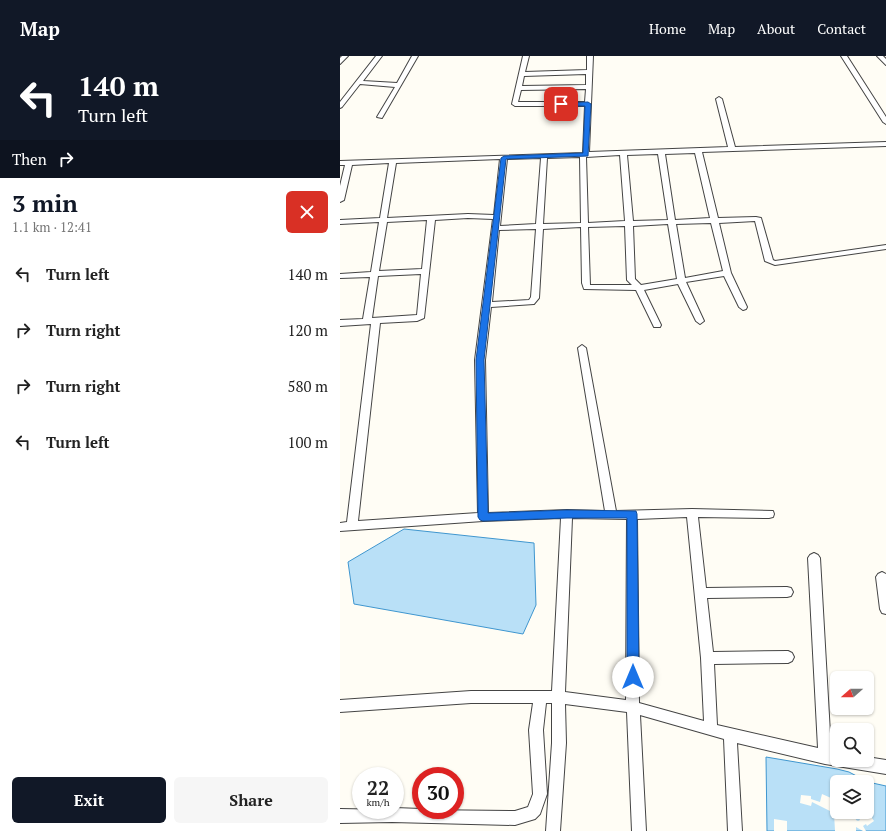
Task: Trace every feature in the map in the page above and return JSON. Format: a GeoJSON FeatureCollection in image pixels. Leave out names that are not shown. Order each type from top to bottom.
{"type":"FeatureCollection","features":[{"type":"Feature","properties":{"kind":"street"},"geometry":{"type":"LineString","coordinates":[[340,62],[345,56]]}},
{"type":"Feature","properties":{"kind":"street"},"geometry":{"type":"LineString","coordinates":[[340,106],[379,56]]}},
{"type":"Feature","properties":{"kind":"street"},"geometry":{"type":"LineString","coordinates":[[380,117],[415,56]]}},
{"type":"Feature","properties":{"kind":"street"},"geometry":{"type":"LineString","coordinates":[[526,56],[515,104],[588,104]]}},
{"type":"Feature","properties":{"kind":"street"},"geometry":{"type":"LineString","coordinates":[[590,56],[585,155],[584,225],[587,287],[639,288],[727,273]]}},
{"type":"Feature","properties":{"kind":"street"},"geometry":{"type":"LineString","coordinates":[[844,56],[886,122]]}},
{"type":"Feature","properties":{"kind":"street"},"geometry":{"type":"LineString","coordinates":[[880,56],[886,63]]}},
{"type":"Feature","properties":{"kind":"street"},"geometry":{"type":"LineString","coordinates":[[522,74],[590,72]]}},
{"type":"Feature","properties":{"kind":"street"},"geometry":{"type":"LineString","coordinates":[[359,82],[398,85]]}},
{"type":"Feature","properties":{"kind":"street"},"geometry":{"type":"LineString","coordinates":[[518,88],[589,87]]}},
{"type":"Feature","properties":{"kind":"street"},"geometry":{"type":"LineString","coordinates":[[719,99],[732,149]]}},
{"type":"Feature","properties":{"kind":"street"},"geometry":{"type":"LineString","coordinates":[[340,163],[886,144]]}},
{"type":"Feature","properties":{"kind":"street"},"geometry":{"type":"LineString","coordinates":[[698,151],[727,273],[743,307]]}},
{"type":"Feature","properties":{"kind":"street"},"geometry":{"type":"LineString","coordinates":[[661,152],[682,280],[700,321]]}},
{"type":"Feature","properties":{"kind":"street"},"geometry":{"type":"LineString","coordinates":[[623,153],[629,223],[631,280],[639,288],[657,325]]}},
{"type":"Feature","properties":{"kind":"street"},"geometry":{"type":"LineString","coordinates":[[488,306],[531,302],[535,298],[541,226],[544,156]]}},
{"type":"Feature","properties":{"kind":"street"},"geometry":{"type":"LineString","coordinates":[[483,517],[480,360],[488,306],[504,158]]}},
{"type":"Feature","properties":{"kind":"street"},"geometry":{"type":"LineString","coordinates":[[393,161],[374,274],[372,320],[343,529],[483,517],[567,514],[769,514]]}},
{"type":"Feature","properties":{"kind":"street"},"geometry":{"type":"LineString","coordinates":[[340,200],[349,163]]}},
{"type":"Feature","properties":{"kind":"street"},"geometry":{"type":"LineString","coordinates":[[340,222],[468,216],[497,217]]}},
{"type":"Feature","properties":{"kind":"street"},"geometry":{"type":"LineString","coordinates":[[340,323],[417,318],[421,316],[431,218]]}},
{"type":"Feature","properties":{"kind":"street"},"geometry":{"type":"LineString","coordinates":[[496,228],[715,220],[758,220],[769,261],[775,263],[886,247]]}},
{"type":"Feature","properties":{"kind":"street"},"geometry":{"type":"LineString","coordinates":[[340,276],[426,271]]}},
{"type":"Feature","properties":{"kind":"street"},"geometry":{"type":"LineString","coordinates":[[582,348],[610,515]]}},
{"type":"Feature","properties":{"kind":"street"},"geometry":{"type":"LineString","coordinates":[[692,513],[707,658],[711,730]]}},
{"type":"Feature","properties":{"kind":"street"},"geometry":{"type":"LineString","coordinates":[[553,831],[559,743],[558,696],[567,514]]}},
{"type":"Feature","properties":{"kind":"street"},"geometry":{"type":"LineString","coordinates":[[632,514],[633,707],[638,831]]}},
{"type":"Feature","properties":{"kind":"street"},"geometry":{"type":"LineString","coordinates":[[814,558],[830,746]]}},
{"type":"Feature","properties":{"kind":"street"},"geometry":{"type":"LineString","coordinates":[[882,577],[886,609]]}},
{"type":"Feature","properties":{"kind":"street"},"geometry":{"type":"LineString","coordinates":[[701,593],[787,592]]}},
{"type":"Feature","properties":{"kind":"street"},"geometry":{"type":"LineString","coordinates":[[707,658],[788,657]]}},
{"type":"Feature","properties":{"kind":"street"},"geometry":{"type":"LineString","coordinates":[[340,706],[471,697],[558,696],[633,707],[711,730],[830,758]]}},
{"type":"Feature","properties":{"kind":"street"},"geometry":{"type":"LineString","coordinates":[[340,816],[392,815],[515,818],[528,816],[533,813],[538,805],[540,794],[536,730],[540,697]]}},
{"type":"Feature","properties":{"kind":"street"},"geometry":{"type":"LineString","coordinates":[[730,734],[735,831]]}},
{"type":"Feature","properties":{"kind":"street"},"geometry":{"type":"LineString","coordinates":[[874,765],[886,767]]}},
{"type":"Feature","properties":{"kind":"water"},"geometry":{"type":"Polygon","coordinates":[[[404,529],[534,543],[536,605],[523,634],[354,604],[348,562],[404,529]]]}},
{"type":"Feature","properties":{"kind":"water"},"geometry":{"type":"Polygon","coordinates":[[[766,757],[837,769],[855,775],[830,775],[830,819],[874,819],[874,783],[886,786],[886,831],[767,831],[766,757]]]}},
{"type":"Feature","properties":{"kind":"pier"},"geometry":{"type":"Polygon","coordinates":[[[822,794],[830,798],[830,811],[812,802],[811,806],[800,803],[801,795],[811,796],[811,799],[820,802],[822,794]]]}},
{"type":"Feature","properties":{"kind":"pier"},"geometry":{"type":"Polygon","coordinates":[[[774,819],[787,821],[787,831],[774,831],[774,819]]]}},
{"type":"Feature","properties":{"kind":"pier"},"geometry":{"type":"Polygon","coordinates":[[[834,819],[856,819],[858,821],[860,819],[873,819],[874,821],[867,826],[866,824],[863,826],[866,831],[856,827],[856,831],[835,831],[834,819]]]}},
{"type":"Feature","properties":{"kind":"route"},"geometry":{"type":"LineString","coordinates":[[561,104],[588,104],[586,155],[504,158],[488,306],[480,360],[483,517],[567,514],[632,514],[633,677]]}}]}
